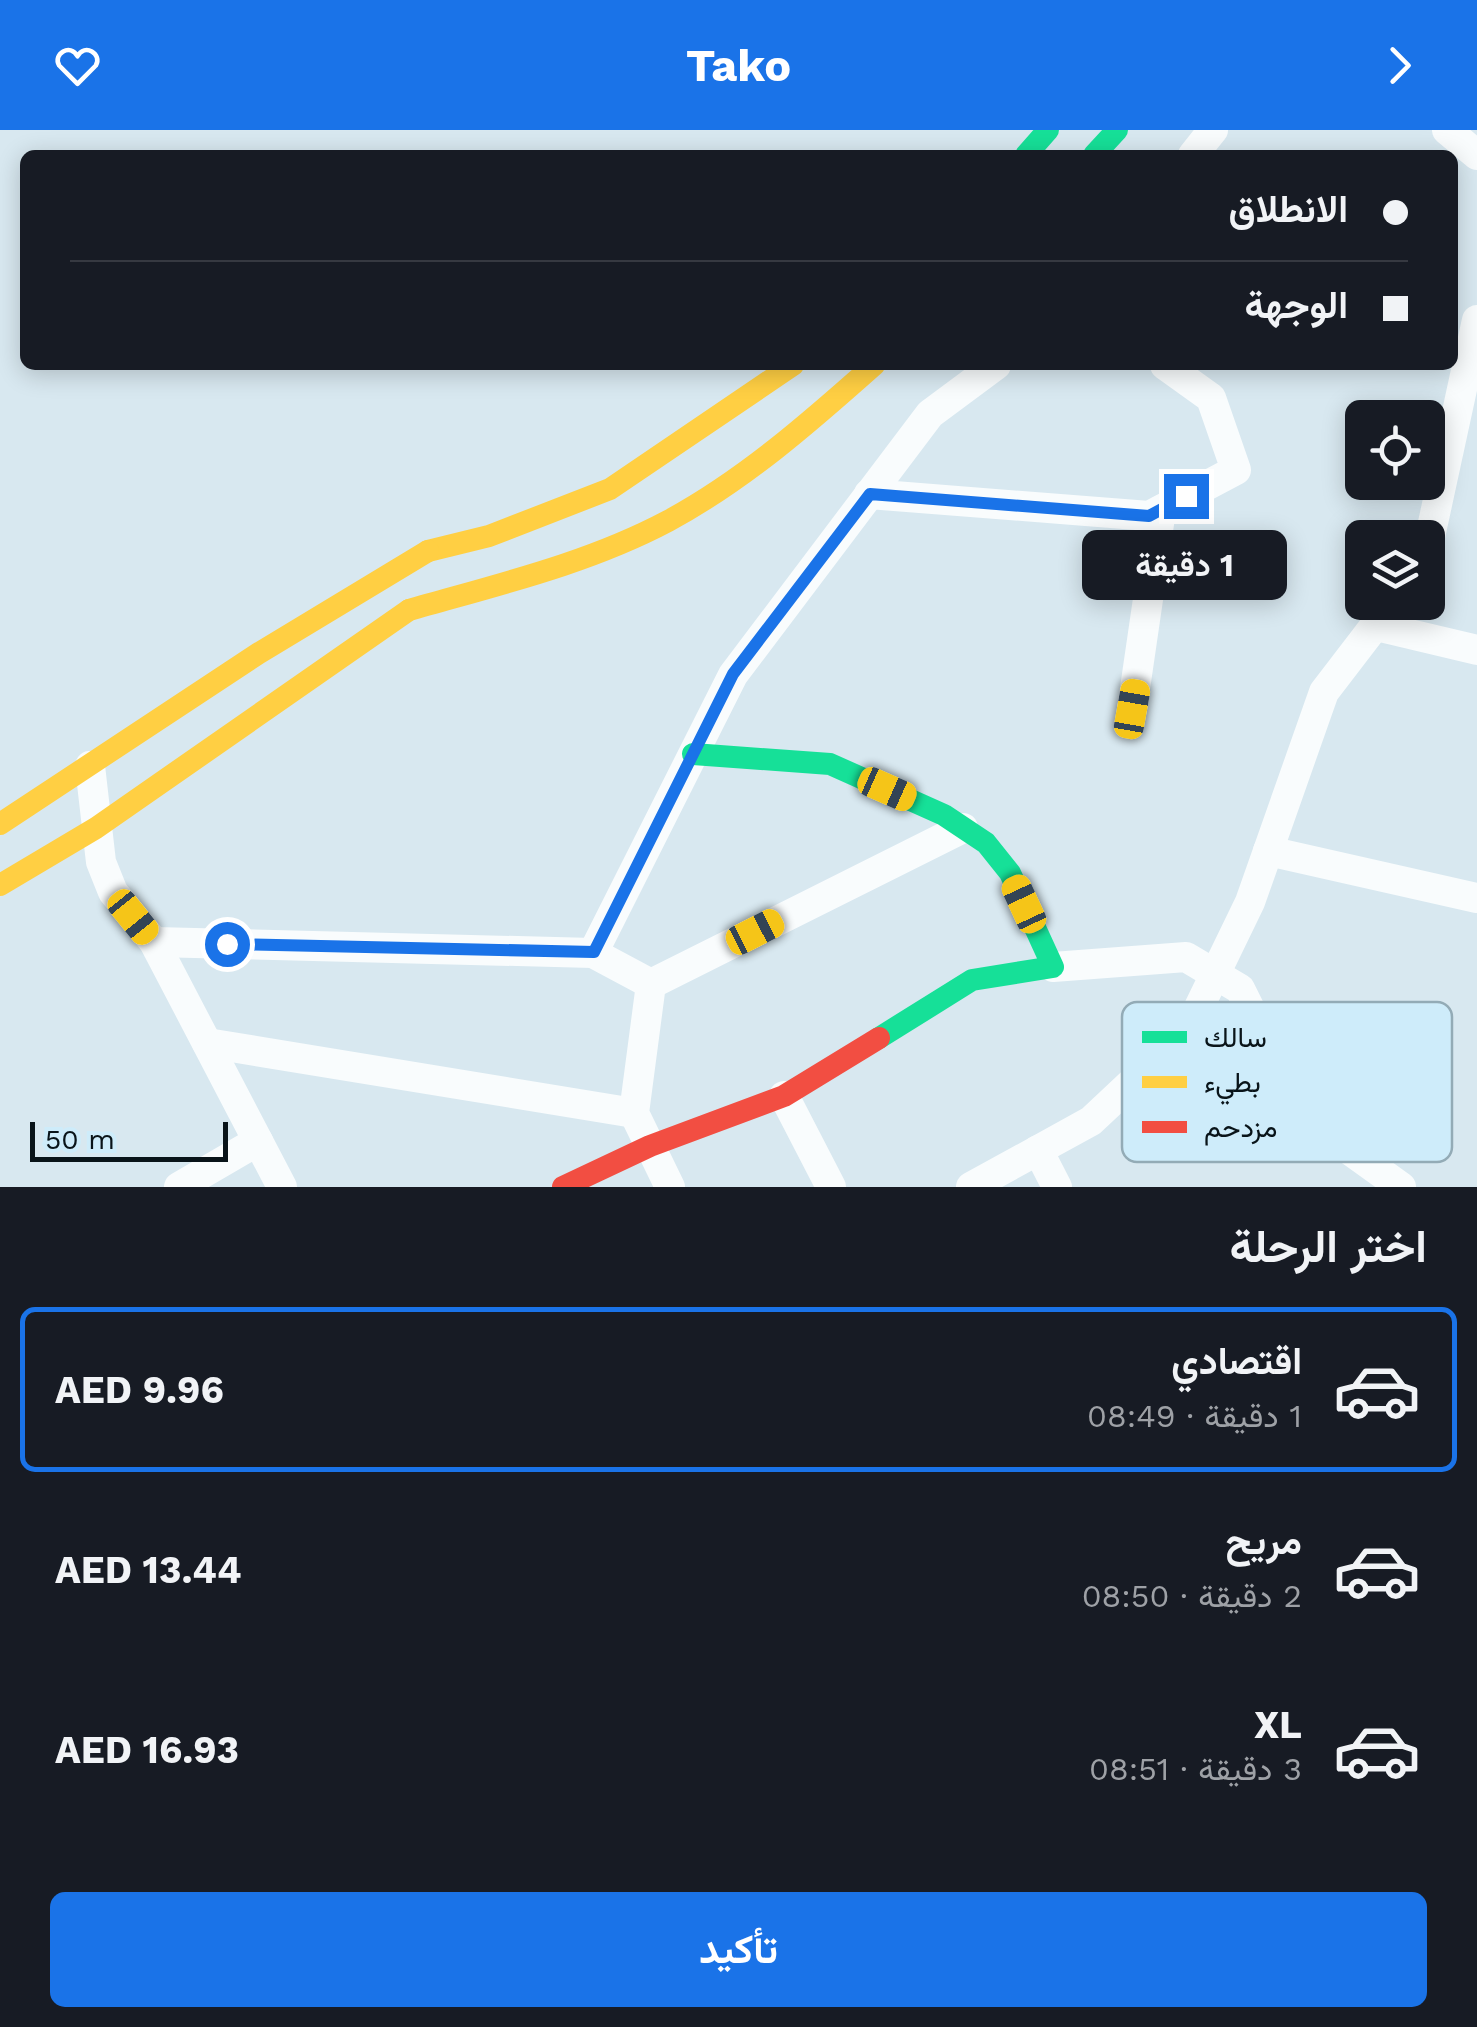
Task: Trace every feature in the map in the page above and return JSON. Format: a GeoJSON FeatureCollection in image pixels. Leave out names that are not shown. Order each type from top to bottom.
{"type":"FeatureCollection","features":[{"type":"Feature","properties":{"kind":"main road"},"geometry":{"type":"LineString","coordinates":[[1030,150],[1048,130]]}},
{"type":"Feature","properties":{"kind":"main road"},"geometry":{"type":"LineString","coordinates":[[1099,150],[1117,130]]}},
{"type":"Feature","properties":{"kind":"main road"},"geometry":{"type":"LineString","coordinates":[[0,824],[259,653],[428,551],[489,536],[610,489],[786,370]]}},
{"type":"Feature","properties":{"kind":"main road"},"geometry":{"type":"LineString","coordinates":[[0,885],[96,828],[409,610],[574,562],[668,520],[799,432],[868,370]]}},
{"type":"Feature","properties":{"kind":"main road"},"geometry":{"type":"LineString","coordinates":[[563,1187],[650,1146],[784,1096],[972,980],[1053,966],[1010,873],[986,843],[964,828],[830,764],[694,754]]}},
{"type":"Feature","properties":{"kind":"street"},"geometry":{"type":"LineString","coordinates":[[1197,150],[1213,130]]}},
{"type":"Feature","properties":{"kind":"street"},"geometry":{"type":"LineString","coordinates":[[1447,130],[1477,155]]}},
{"type":"Feature","properties":{"kind":"street"},"geometry":{"type":"LineString","coordinates":[[1436,520],[1467,412],[1477,320]]}},
{"type":"Feature","properties":{"kind":"street"},"geometry":{"type":"LineString","coordinates":[[594,952],[733,674],[930,414],[989,370]]}},
{"type":"Feature","properties":{"kind":"street"},"geometry":{"type":"LineString","coordinates":[[870,494],[1149,516],[1236,470],[1211,398],[1171,370]]}},
{"type":"Feature","properties":{"kind":"street"},"geometry":{"type":"LineString","coordinates":[[1132,709],[1161,510]]}},
{"type":"Feature","properties":{"kind":"street"},"geometry":{"type":"LineString","coordinates":[[1202,1002],[1250,902],[1324,692],[1379,620]]}},
{"type":"Feature","properties":{"kind":"street"},"geometry":{"type":"LineString","coordinates":[[1400,620],[1477,650]]}},
{"type":"Feature","properties":{"kind":"street"},"geometry":{"type":"LineString","coordinates":[[90,766],[101,862],[113,892],[154,942],[282,1187]]}},
{"type":"Feature","properties":{"kind":"street"},"geometry":{"type":"LineString","coordinates":[[651,984],[964,828]]}},
{"type":"Feature","properties":{"kind":"street"},"geometry":{"type":"LineString","coordinates":[[1268,851],[1477,898]]}},
{"type":"Feature","properties":{"kind":"street"},"geometry":{"type":"LineString","coordinates":[[154,942],[594,952],[651,984]]}},
{"type":"Feature","properties":{"kind":"street"},"geometry":{"type":"LineString","coordinates":[[1053,966],[1186,958],[1240,989],[1246,1002]]}},
{"type":"Feature","properties":{"kind":"street"},"geometry":{"type":"LineString","coordinates":[[651,984],[634,1113],[670,1187]]}},
{"type":"Feature","properties":{"kind":"street"},"geometry":{"type":"LineString","coordinates":[[206,1044],[634,1113]]}},
{"type":"Feature","properties":{"kind":"street"},"geometry":{"type":"LineString","coordinates":[[971,1187],[1090,1121],[1122,1091]]}},
{"type":"Feature","properties":{"kind":"street"},"geometry":{"type":"LineString","coordinates":[[784,1096],[832,1187]]}},
{"type":"Feature","properties":{"kind":"street"},"geometry":{"type":"LineString","coordinates":[[179,1187],[258,1140]]}},
{"type":"Feature","properties":{"kind":"street"},"geometry":{"type":"LineString","coordinates":[[1038,1150],[1057,1187]]}},
{"type":"Feature","properties":{"kind":"street"},"geometry":{"type":"LineString","coordinates":[[1367,1162],[1402,1187]]}},
{"type":"Feature","properties":{"kind":"traffic: fast"},"geometry":{"type":"LineString","coordinates":[[1030,150],[1048,130]]}},
{"type":"Feature","properties":{"kind":"traffic: fast"},"geometry":{"type":"LineString","coordinates":[[1099,150],[1117,130]]}},
{"type":"Feature","properties":{"kind":"traffic: fast"},"geometry":{"type":"LineString","coordinates":[[693,754],[830,764],[944,815],[986,843],[1010,873],[1053,967],[972,980],[879,1038]]}},
{"type":"Feature","properties":{"kind":"traffic: slow"},"geometry":{"type":"LineString","coordinates":[[428,551],[489,536],[610,489],[786,370]]}},
{"type":"Feature","properties":{"kind":"traffic: slow"},"geometry":{"type":"LineString","coordinates":[[409,610],[606,550],[668,521],[750,469],[868,370]]}},
{"type":"Feature","properties":{"kind":"traffic: slow"},"geometry":{"type":"LineString","coordinates":[[0,824],[259,653],[428,551]]}},
{"type":"Feature","properties":{"kind":"traffic: slow"},"geometry":{"type":"LineString","coordinates":[[0,885],[96,828],[409,610]]}},
{"type":"Feature","properties":{"kind":"traffic: jam"},"geometry":{"type":"LineString","coordinates":[[563,1187],[650,1146],[784,1096],[879,1038]]}},
{"type":"Feature","properties":{"kind":"route"},"geometry":{"type":"LineString","coordinates":[[227,944],[594,952],[733,674],[870,494],[1149,516],[1186,496]]}}]}
